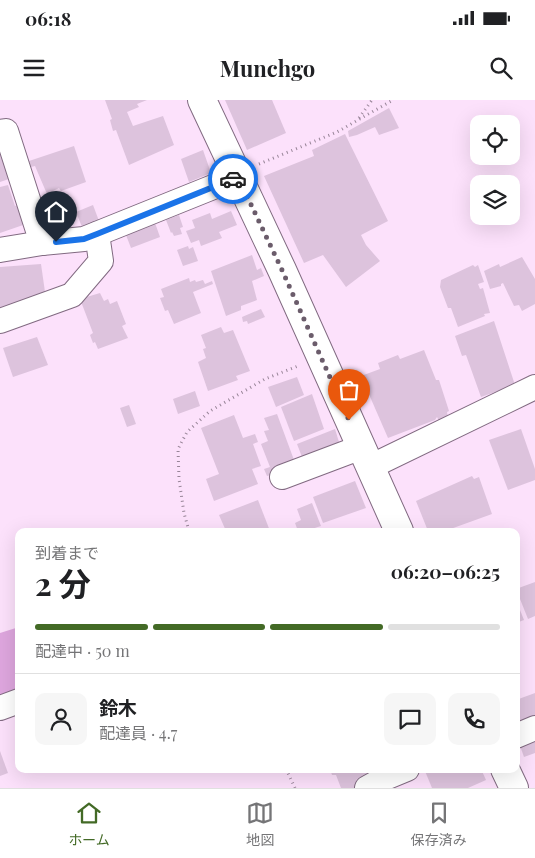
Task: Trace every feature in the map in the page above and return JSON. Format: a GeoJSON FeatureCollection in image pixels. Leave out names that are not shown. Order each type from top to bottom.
{"type":"FeatureCollection","features":[{"type":"Feature","properties":{"kind":"main road"},"geometry":{"type":"LineString","coordinates":[[202,100],[245,172],[282,270],[360,459],[397,528]]}},
{"type":"Feature","properties":{"kind":"main road"},"geometry":{"type":"LineString","coordinates":[[508,773],[514,788]]}},
{"type":"Feature","properties":{"kind":"street"},"geometry":{"type":"LineString","coordinates":[[0,132],[6,130],[42,243]]}},
{"type":"Feature","properties":{"kind":"street"},"geometry":{"type":"LineString","coordinates":[[0,250],[84,239],[245,172]]}},
{"type":"Feature","properties":{"kind":"street"},"geometry":{"type":"LineString","coordinates":[[0,321],[72,295],[101,261],[97,234]]}},
{"type":"Feature","properties":{"kind":"street"},"geometry":{"type":"LineString","coordinates":[[282,477],[360,459],[535,388]]}},
{"type":"Feature","properties":{"kind":"street"},"geometry":{"type":"LineString","coordinates":[[0,708],[15,702]]}},
{"type":"Feature","properties":{"kind":"street"},"geometry":{"type":"LineString","coordinates":[[520,734],[535,728]]}},
{"type":"Feature","properties":{"kind":"street"},"geometry":{"type":"LineString","coordinates":[[367,788],[397,773]]}},
{"type":"Feature","properties":{"kind":"path"},"geometry":{"type":"LineString","coordinates":[[358,120],[372,100]]}},
{"type":"Feature","properties":{"kind":"path"},"geometry":{"type":"LineString","coordinates":[[245,172],[337,132],[393,100]]}},
{"type":"Feature","properties":{"kind":"path"},"geometry":{"type":"LineString","coordinates":[[188,528],[179,479],[178,449],[187,432],[210,411],[265,379],[299,366]]}},
{"type":"Feature","properties":{"kind":"path"},"geometry":{"type":"LineString","coordinates":[[288,773],[295,788]]}},
{"type":"Feature","properties":{"kind":"shaded area"},"geometry":{"type":"Polygon","coordinates":[[[15,628],[15,697],[0,703],[0,633],[15,628]]]}},
{"type":"Feature","properties":{"kind":"building"},"geometry":{"type":"Polygon","coordinates":[[[105,100],[147,100],[137,104],[139,107],[127,112],[133,126],[163,116],[174,145],[129,165],[116,130],[113,131],[110,120],[112,119],[105,100]]]}},
{"type":"Feature","properties":{"kind":"building"},"geometry":{"type":"Polygon","coordinates":[[[225,100],[272,100],[286,133],[247,150],[225,100]]]}},
{"type":"Feature","properties":{"kind":"building"},"geometry":{"type":"Polygon","coordinates":[[[389,108],[399,128],[379,135],[375,127],[349,137],[348,131],[389,108]]]}},
{"type":"Feature","properties":{"kind":"building"},"geometry":{"type":"Polygon","coordinates":[[[345,134],[388,221],[361,235],[366,245],[380,261],[346,287],[323,255],[304,263],[264,176],[314,156],[312,150],[345,134]]]}},
{"type":"Feature","properties":{"kind":"building"},"geometry":{"type":"Polygon","coordinates":[[[0,145],[12,178],[0,182],[0,145]]]}},
{"type":"Feature","properties":{"kind":"building"},"geometry":{"type":"Polygon","coordinates":[[[74,146],[86,182],[61,191],[59,188],[47,194],[35,166],[31,167],[29,161],[74,146]]]}},
{"type":"Feature","properties":{"kind":"building"},"geometry":{"type":"Polygon","coordinates":[[[203,150],[211,173],[189,182],[181,159],[203,150]]]}},
{"type":"Feature","properties":{"kind":"building"},"geometry":{"type":"Polygon","coordinates":[[[8,185],[15,206],[20,204],[26,224],[0,233],[0,187],[8,185]]]}},
{"type":"Feature","properties":{"kind":"building"},"geometry":{"type":"Polygon","coordinates":[[[93,205],[99,221],[82,227],[76,212],[93,205]]]}},
{"type":"Feature","properties":{"kind":"building"},"geometry":{"type":"Polygon","coordinates":[[[231,211],[237,225],[219,232],[222,238],[201,246],[199,240],[191,243],[186,231],[195,228],[192,220],[210,213],[212,219],[231,211]]]}},
{"type":"Feature","properties":{"kind":"building"},"geometry":{"type":"Polygon","coordinates":[[[179,215],[183,227],[180,228],[182,234],[174,236],[166,220],[179,215]]]}},
{"type":"Feature","properties":{"kind":"building"},"geometry":{"type":"Polygon","coordinates":[[[155,223],[160,237],[131,248],[126,235],[155,223]]]}},
{"type":"Feature","properties":{"kind":"building"},"geometry":{"type":"Polygon","coordinates":[[[188,246],[189,249],[193,247],[198,261],[183,266],[177,250],[188,246]]]}},
{"type":"Feature","properties":{"kind":"building"},"geometry":{"type":"Polygon","coordinates":[[[252,255],[257,270],[261,268],[264,276],[252,281],[257,300],[241,306],[241,310],[226,316],[211,271],[252,255]]]}},
{"type":"Feature","properties":{"kind":"building"},"geometry":{"type":"Polygon","coordinates":[[[522,257],[535,279],[535,304],[522,311],[519,305],[514,306],[503,283],[501,286],[490,289],[484,271],[499,264],[500,267],[522,257]]]}},
{"type":"Feature","properties":{"kind":"building"},"geometry":{"type":"Polygon","coordinates":[[[41,264],[46,299],[0,308],[0,267],[41,264]]]}},
{"type":"Feature","properties":{"kind":"building"},"geometry":{"type":"Polygon","coordinates":[[[473,265],[475,267],[478,265],[484,282],[478,284],[480,289],[483,288],[490,313],[458,327],[440,287],[441,280],[473,265]]]}},
{"type":"Feature","properties":{"kind":"building"},"geometry":{"type":"Polygon","coordinates":[[[189,278],[190,282],[203,280],[205,284],[212,281],[213,284],[193,292],[201,313],[174,324],[168,310],[165,311],[160,298],[164,297],[161,289],[189,278]]]}},
{"type":"Feature","properties":{"kind":"building"},"geometry":{"type":"Polygon","coordinates":[[[100,293],[104,301],[108,299],[110,304],[117,301],[126,324],[122,326],[128,338],[98,349],[90,335],[93,333],[80,299],[100,293]]]}},
{"type":"Feature","properties":{"kind":"building"},"geometry":{"type":"Polygon","coordinates":[[[261,309],[265,317],[248,324],[247,321],[243,322],[242,317],[261,309]]]}},
{"type":"Feature","properties":{"kind":"building"},"geometry":{"type":"Polygon","coordinates":[[[494,321],[515,385],[481,397],[466,355],[462,356],[455,336],[494,321]]]}},
{"type":"Feature","properties":{"kind":"building"},"geometry":{"type":"Polygon","coordinates":[[[221,327],[224,333],[233,330],[250,371],[236,376],[238,380],[208,391],[198,362],[206,358],[203,349],[206,348],[201,335],[221,327]]]}},
{"type":"Feature","properties":{"kind":"building"},"geometry":{"type":"Polygon","coordinates":[[[37,337],[48,365],[13,377],[3,348],[37,337]]]}},
{"type":"Feature","properties":{"kind":"building"},"geometry":{"type":"Polygon","coordinates":[[[424,350],[436,380],[439,380],[449,411],[447,412],[448,418],[439,421],[437,417],[435,420],[388,438],[361,376],[380,369],[378,363],[398,355],[400,359],[424,350]]]}},
{"type":"Feature","properties":{"kind":"building"},"geometry":{"type":"Polygon","coordinates":[[[297,377],[304,395],[276,407],[268,387],[297,377]]]}},
{"type":"Feature","properties":{"kind":"building"},"geometry":{"type":"Polygon","coordinates":[[[195,391],[200,406],[178,414],[173,399],[195,391]]]}},
{"type":"Feature","properties":{"kind":"building"},"geometry":{"type":"Polygon","coordinates":[[[312,394],[324,429],[294,441],[281,407],[312,394]]]}},
{"type":"Feature","properties":{"kind":"building"},"geometry":{"type":"Polygon","coordinates":[[[129,405],[136,424],[127,427],[120,408],[129,405]]]}},
{"type":"Feature","properties":{"kind":"building"},"geometry":{"type":"Polygon","coordinates":[[[277,414],[294,460],[272,468],[274,474],[267,476],[264,469],[270,467],[261,444],[268,441],[264,431],[269,430],[264,418],[277,414]]]}},
{"type":"Feature","properties":{"kind":"building"},"geometry":{"type":"Polygon","coordinates":[[[234,415],[243,438],[255,434],[258,442],[253,444],[261,466],[252,469],[258,484],[214,501],[206,479],[219,474],[201,428],[234,415]]]}},
{"type":"Feature","properties":{"kind":"building"},"geometry":{"type":"Polygon","coordinates":[[[335,429],[339,442],[302,457],[297,444],[335,429]]]}},
{"type":"Feature","properties":{"kind":"building"},"geometry":{"type":"Polygon","coordinates":[[[521,429],[535,469],[535,480],[508,490],[489,440],[521,429]]]}},
{"type":"Feature","properties":{"kind":"building"},"geometry":{"type":"Polygon","coordinates":[[[472,476],[474,479],[479,477],[492,514],[453,528],[427,528],[416,501],[472,476]]]}},
{"type":"Feature","properties":{"kind":"building"},"geometry":{"type":"Polygon","coordinates":[[[355,481],[366,508],[323,523],[313,497],[355,481]]]}},
{"type":"Feature","properties":{"kind":"building"},"geometry":{"type":"Polygon","coordinates":[[[258,500],[269,528],[225,528],[219,515],[258,500]]]}},
{"type":"Feature","properties":{"kind":"building"},"geometry":{"type":"Polygon","coordinates":[[[312,503],[321,526],[297,528],[295,523],[301,520],[297,509],[312,503]]]}},
{"type":"Feature","properties":{"kind":"building"},"geometry":{"type":"Polygon","coordinates":[[[535,582],[535,616],[528,619],[520,599],[520,588],[535,582]]]}},
{"type":"Feature","properties":{"kind":"building"},"geometry":{"type":"Polygon","coordinates":[[[520,610],[524,620],[520,622],[520,610]]]}},
{"type":"Feature","properties":{"kind":"building"},"geometry":{"type":"Polygon","coordinates":[[[535,693],[535,721],[520,726],[520,699],[535,693]]]}},
{"type":"Feature","properties":{"kind":"building"},"geometry":{"type":"Polygon","coordinates":[[[535,734],[535,753],[524,757],[520,739],[535,734]]]}},
{"type":"Feature","properties":{"kind":"building"},"geometry":{"type":"Polygon","coordinates":[[[0,751],[8,773],[0,776],[0,751]]]}},
{"type":"Feature","properties":{"kind":"building"},"geometry":{"type":"Polygon","coordinates":[[[331,773],[373,773],[356,780],[359,786],[354,788],[341,788],[336,775],[332,775],[331,773]]]}},
{"type":"Feature","properties":{"kind":"building"},"geometry":{"type":"Polygon","coordinates":[[[426,773],[483,773],[486,780],[468,788],[432,788],[426,773]]]}},
{"type":"Feature","properties":{"kind":"way so far"},"geometry":{"type":"LineString","coordinates":[[233,179],[238,177],[349,420]]}},
{"type":"Feature","properties":{"kind":"route"},"geometry":{"type":"LineString","coordinates":[[56,242],[84,239],[233,179]]}}]}
